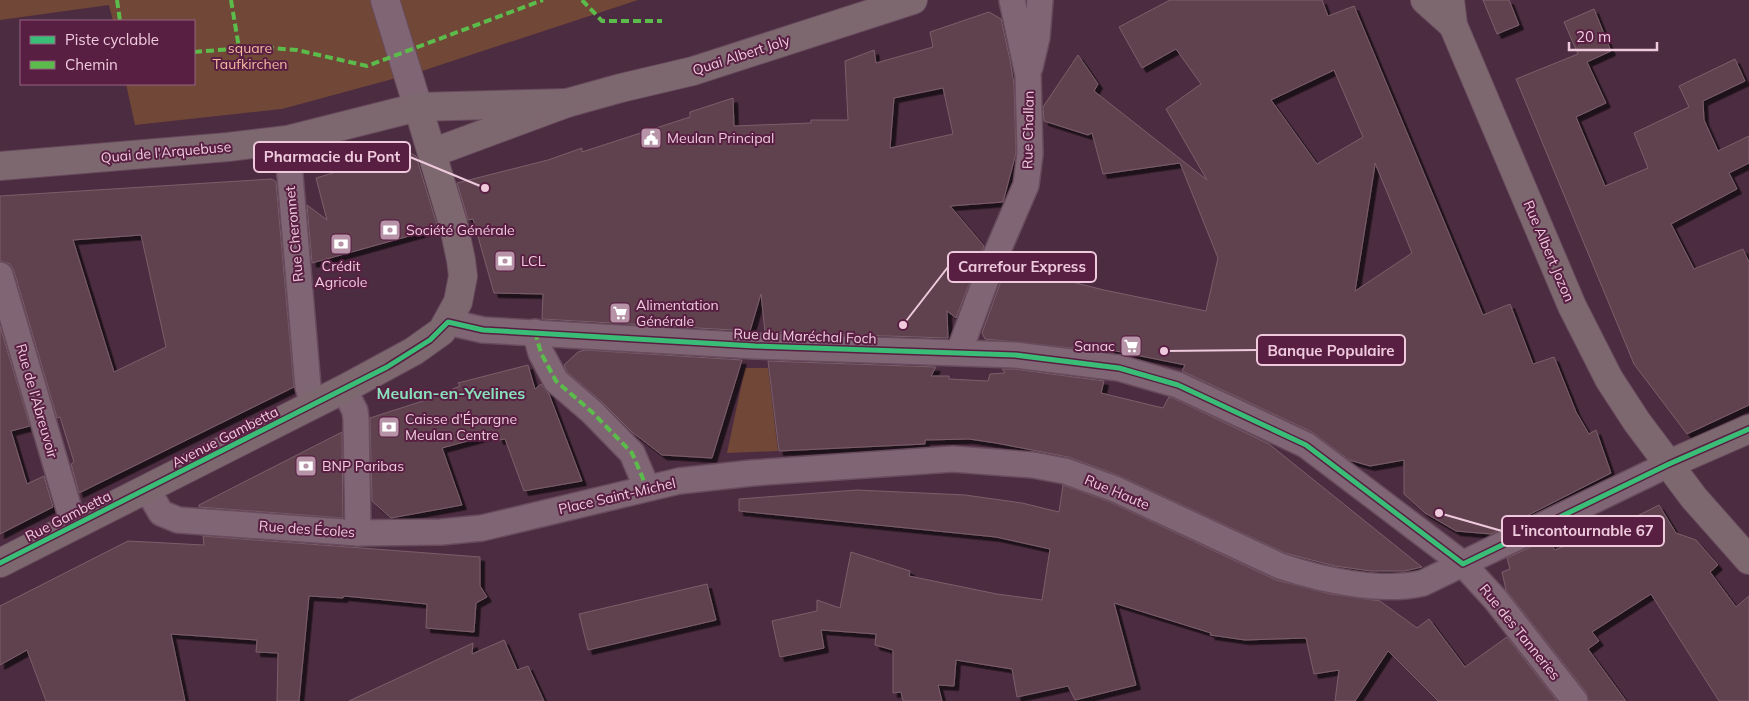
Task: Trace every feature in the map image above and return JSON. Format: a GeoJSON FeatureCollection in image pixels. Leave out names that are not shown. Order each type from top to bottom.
{"type":"FeatureCollection","features":[{"type":"Feature","properties":{"kind":"main road","name":"Quai Albert Joly"},"geometry":{"type":"LineString","coordinates":[[425,129],[567,104],[621,88],[693,71],[913,0]]}},
{"type":"Feature","properties":{"kind":"main road","name":"Rue Albert Jozon"},"geometry":{"type":"LineString","coordinates":[[1425,0],[1452,12],[1588,339],[1621,398],[1694,498],[1749,560]]}},
{"type":"Feature","properties":{"kind":"main road","name":"Quai Albert Joly"},"geometry":{"type":"LineString","coordinates":[[425,129],[468,106],[567,104]]}},
{"type":"Feature","properties":{"kind":"main road"},"geometry":{"type":"LineString","coordinates":[[425,129],[454,227],[463,276],[458,302],[448,322]]}},
{"type":"Feature","properties":{"kind":"main road","name":"Quai de l'Arquebuse"},"geometry":{"type":"LineString","coordinates":[[0,166],[425,129]]}},
{"type":"Feature","properties":{"kind":"main road","name":"Avenue Gambetta"},"geometry":{"type":"LineString","coordinates":[[146,489],[344,389],[430,340],[448,322]]}},
{"type":"Feature","properties":{"kind":"main road"},"geometry":{"type":"LineString","coordinates":[[1669,464],[1749,429]]}},
{"type":"Feature","properties":{"kind":"main road","name":"Rue Gambetta"},"geometry":{"type":"LineString","coordinates":[[0,563],[146,489]]}},
{"type":"Feature","properties":{"kind":"street"},"geometry":{"type":"LineString","coordinates":[[385,0],[425,129]]}},
{"type":"Feature","properties":{"kind":"street","name":"Rue Challan"},"geometry":{"type":"LineString","coordinates":[[959,352],[989,271],[1026,185],[1030,154],[1028,75],[1012,0]]}},
{"type":"Feature","properties":{"kind":"street","name":"Rue Challan"},"geometry":{"type":"LineString","coordinates":[[1028,75],[1037,37],[1040,0]]}},
{"type":"Feature","properties":{"kind":"street","name":"Rue Cheronnet"},"geometry":{"type":"LineString","coordinates":[[287,140],[308,387],[314,405]]}},
{"type":"Feature","properties":{"kind":"street","name":"Rue de l'Abreuvoir"},"geometry":{"type":"LineString","coordinates":[[0,275],[74,526]]}},
{"type":"Feature","properties":{"kind":"street","name":"Rue du Maréchal Foch"},"geometry":{"type":"LineString","coordinates":[[448,322],[483,330],[755,346],[959,352],[1076,362],[1119,368],[1178,385],[1306,445],[1441,547]]}},
{"type":"Feature","properties":{"kind":"street"},"geometry":{"type":"LineString","coordinates":[[535,332],[541,353],[556,381],[592,412],[632,452],[647,488]]}},
{"type":"Feature","properties":{"kind":"street"},"geometry":{"type":"LineString","coordinates":[[344,389],[355,411],[356,419],[358,533]]}},
{"type":"Feature","properties":{"kind":"street","name":"Rue Haute"},"geometry":{"type":"LineString","coordinates":[[752,473],[953,459],[1033,465],[1065,471],[1115,489],[1301,574],[1381,586],[1406,587],[1423,583],[1669,464]]}},
{"type":"Feature","properties":{"kind":"street","name":"Place Saint-Michel"},"geometry":{"type":"LineString","coordinates":[[482,528],[679,481],[752,473]]}},
{"type":"Feature","properties":{"kind":"street","name":"Rue des Écoles"},"geometry":{"type":"LineString","coordinates":[[146,489],[161,513],[178,520],[358,533],[412,534],[482,528]]}},
{"type":"Feature","properties":{"kind":"street","name":"Rue des Tanneries"},"geometry":{"type":"LineString","coordinates":[[1441,547],[1463,564],[1496,600],[1575,701]]}},
{"type":"Feature","properties":{"kind":"green space","name":"square Taufkirchen"},"geometry":{"type":"Polygon","coordinates":[[[0,0],[638,0],[422,71],[282,109],[135,125],[126,85],[195,85],[195,20],[113,20],[109,5],[0,20],[0,0]]]}},
{"type":"Feature","properties":{"kind":"green space"},"geometry":{"type":"Polygon","coordinates":[[[745,368],[768,368],[778,451],[727,453],[745,368]]]}},
{"type":"Feature","properties":{"kind":"building"},"geometry":{"type":"Polygon","coordinates":[[[1170,0],[1322,0],[1328,16],[1354,6],[1483,315],[1510,304],[1533,364],[1554,357],[1576,412],[1589,434],[1596,430],[1611,473],[1491,534],[1456,531],[1425,513],[1404,494],[1404,460],[1370,466],[1349,460],[1312,432],[1182,371],[1185,365],[1111,350],[1111,352],[985,339],[982,333],[1005,270],[1060,277],[1060,279],[1104,290],[1206,311],[1218,258],[1180,163],[1103,174],[1092,133],[1088,135],[1044,121],[1043,107],[1078,55],[1098,84],[1094,91],[1207,180],[1166,109],[1201,84],[1176,49],[1142,68],[1119,27],[1170,0]],[[1334,70],[1271,100],[1317,164],[1363,137],[1334,70]],[[1375,163],[1375,165],[1355,291],[1412,253],[1375,163]]]}},
{"type":"Feature","properties":{"kind":"building"},"geometry":{"type":"Polygon","coordinates":[[[1483,0],[1509,0],[1519,25],[1497,34],[1483,0]]]}},
{"type":"Feature","properties":{"kind":"building"},"geometry":{"type":"Polygon","coordinates":[[[1594,9],[1611,51],[1587,62],[1606,103],[1576,117],[1605,186],[1648,168],[1634,133],[1689,107],[1679,86],[1735,59],[1745,81],[1703,101],[1704,120],[1718,151],[1749,136],[1749,163],[1729,173],[1737,189],[1671,224],[1694,269],[1743,249],[1749,262],[1749,405],[1687,434],[1634,364],[1516,79],[1578,54],[1564,22],[1594,9]]]}},
{"type":"Feature","properties":{"kind":"building"},"geometry":{"type":"Polygon","coordinates":[[[989,12],[1001,19],[1014,84],[1016,153],[1003,202],[950,206],[984,246],[956,318],[947,311],[948,338],[765,332],[761,294],[750,331],[542,319],[543,294],[494,293],[473,219],[468,220],[457,183],[548,160],[582,148],[582,152],[690,117],[690,112],[733,98],[734,126],[811,123],[811,120],[848,120],[845,61],[874,50],[876,63],[933,47],[930,32],[989,12]],[[943,88],[894,98],[890,148],[953,134],[943,88]]]}},
{"type":"Feature","properties":{"kind":"building"},"geometry":{"type":"Polygon","coordinates":[[[407,151],[416,156],[438,228],[312,263],[307,205],[327,220],[316,178],[407,151]]]}},
{"type":"Feature","properties":{"kind":"building"},"geometry":{"type":"Polygon","coordinates":[[[272,179],[276,182],[294,387],[79,493],[71,464],[74,462],[60,417],[57,418],[14,271],[10,264],[0,261],[0,196],[272,179]],[[141,235],[73,240],[114,372],[166,347],[141,235]]]}},
{"type":"Feature","properties":{"kind":"building"},"geometry":{"type":"Polygon","coordinates":[[[0,326],[30,426],[11,431],[27,484],[44,476],[53,507],[0,534],[0,326]]]}},
{"type":"Feature","properties":{"kind":"building"},"geometry":{"type":"Polygon","coordinates":[[[585,350],[742,360],[712,458],[662,455],[632,432],[602,402],[567,372],[564,365],[578,352],[585,350]]]}},
{"type":"Feature","properties":{"kind":"building"},"geometry":{"type":"Polygon","coordinates":[[[768,361],[936,367],[931,376],[949,376],[949,379],[988,381],[990,374],[1005,373],[1002,369],[1014,369],[1104,381],[1101,393],[1163,408],[1169,397],[1173,398],[1269,444],[1422,567],[1405,571],[1371,571],[1335,566],[1285,553],[1120,476],[1068,457],[996,443],[969,439],[925,440],[925,444],[779,451],[768,361]]]}},
{"type":"Feature","properties":{"kind":"building"},"geometry":{"type":"Polygon","coordinates":[[[528,365],[535,389],[541,384],[549,394],[582,481],[524,491],[505,439],[499,440],[497,433],[442,448],[462,505],[391,518],[372,501],[370,418],[429,399],[460,386],[458,383],[528,365]]]}},
{"type":"Feature","properties":{"kind":"building"},"geometry":{"type":"Polygon","coordinates":[[[342,432],[343,518],[199,507],[199,505],[342,432]]]}},
{"type":"Feature","properties":{"kind":"building"},"geometry":{"type":"Polygon","coordinates":[[[1063,485],[1110,502],[1276,580],[1330,594],[1380,601],[1417,628],[1429,619],[1465,667],[1507,637],[1557,701],[1438,701],[1388,651],[1355,701],[1335,701],[1339,670],[1314,674],[1306,638],[1245,640],[1210,635],[1211,633],[1114,603],[1136,685],[1075,700],[1068,686],[1017,697],[1012,669],[956,660],[954,686],[938,685],[942,701],[903,701],[901,692],[893,693],[893,650],[875,645],[876,634],[821,630],[824,648],[780,657],[772,621],[817,611],[817,600],[840,608],[851,552],[910,571],[909,576],[997,594],[1042,600],[1050,549],[996,537],[739,511],[739,499],[857,490],[965,495],[1022,503],[1059,512],[1063,485]]]}},
{"type":"Feature","properties":{"kind":"building"},"geometry":{"type":"Polygon","coordinates":[[[1659,505],[1676,533],[1696,540],[1718,565],[1710,572],[1736,607],[1749,596],[1749,701],[1719,701],[1651,594],[1592,632],[1599,641],[1588,649],[1626,701],[1589,701],[1586,692],[1506,590],[1502,572],[1510,569],[1507,558],[1548,539],[1555,550],[1576,541],[1578,546],[1659,505]]]}},
{"type":"Feature","properties":{"kind":"building"},"geometry":{"type":"Polygon","coordinates":[[[203,536],[480,557],[480,586],[487,597],[476,603],[474,632],[426,628],[427,604],[344,596],[343,598],[309,596],[299,701],[277,701],[278,653],[256,652],[257,640],[171,634],[185,701],[46,701],[27,650],[0,665],[0,606],[128,541],[204,545],[203,536]]]}},
{"type":"Feature","properties":{"kind":"building"},"geometry":{"type":"Polygon","coordinates":[[[707,584],[716,620],[588,650],[579,614],[707,584]]]}},
{"type":"Feature","properties":{"kind":"building"},"geometry":{"type":"Polygon","coordinates":[[[504,640],[517,670],[528,666],[544,701],[349,701],[473,643],[472,654],[504,640]]]}},
{"type":"Feature","properties":{"kind":"marked path"},"geometry":{"type":"LineString","coordinates":[[117,0],[120,20]]}},
{"type":"Feature","properties":{"kind":"marked path"},"geometry":{"type":"LineString","coordinates":[[231,0],[239,48]]}},
{"type":"Feature","properties":{"kind":"marked path"},"geometry":{"type":"LineString","coordinates":[[195,52],[257,47],[297,50],[367,66],[543,0]]}},
{"type":"Feature","properties":{"kind":"marked path"},"geometry":{"type":"LineString","coordinates":[[582,0],[602,21],[662,21]]}},
{"type":"Feature","properties":{"kind":"marked path"},"geometry":{"type":"LineString","coordinates":[[535,332],[541,353],[556,381],[592,412],[632,453],[647,488]]}},
{"type":"Feature","properties":{"kind":"cycle path"},"geometry":{"type":"LineString","coordinates":[[0,563],[387,367],[430,340],[448,322],[483,330],[755,346],[1015,355],[1119,368],[1178,385],[1306,445],[1463,564],[1669,464],[1749,429]]}},
{"type":"Feature","properties":{"kind":"place","name":"Meulan Principal"},"geometry":{"type":"Point","coordinates":[651,138]}},
{"type":"Feature","properties":{"kind":"place","name":"Pharmacie du Pont"},"geometry":{"type":"Point","coordinates":[485,188]}},
{"type":"Feature","properties":{"kind":"place","name":"Société Générale"},"geometry":{"type":"Point","coordinates":[390,230]}},
{"type":"Feature","properties":{"kind":"place","name":"Crédit Agricole"},"geometry":{"type":"Point","coordinates":[341,244]}},
{"type":"Feature","properties":{"kind":"place","name":"LCL"},"geometry":{"type":"Point","coordinates":[505,261]}},
{"type":"Feature","properties":{"kind":"place","name":"Alimentation Générale"},"geometry":{"type":"Point","coordinates":[620,313]}},
{"type":"Feature","properties":{"kind":"place","name":"Carrefour Express"},"geometry":{"type":"Point","coordinates":[903,325]}},
{"type":"Feature","properties":{"kind":"place","name":"Sanac"},"geometry":{"type":"Point","coordinates":[1131,346]}},
{"type":"Feature","properties":{"kind":"place","name":"Banque Populaire"},"geometry":{"type":"Point","coordinates":[1164,351]}},
{"type":"Feature","properties":{"kind":"place","name":"Caisse d'Épargne Meulan Centre"},"geometry":{"type":"Point","coordinates":[389,427]}},
{"type":"Feature","properties":{"kind":"place","name":"BNP Paribas"},"geometry":{"type":"Point","coordinates":[306,466]}},
{"type":"Feature","properties":{"kind":"place","name":"L'incontournable 67"},"geometry":{"type":"Point","coordinates":[1439,513]}},
{"type":"Feature","properties":{"kind":"district","name":"Meulan-en-Yvelines"},"geometry":{"type":"Point","coordinates":[451,393]}}]}
